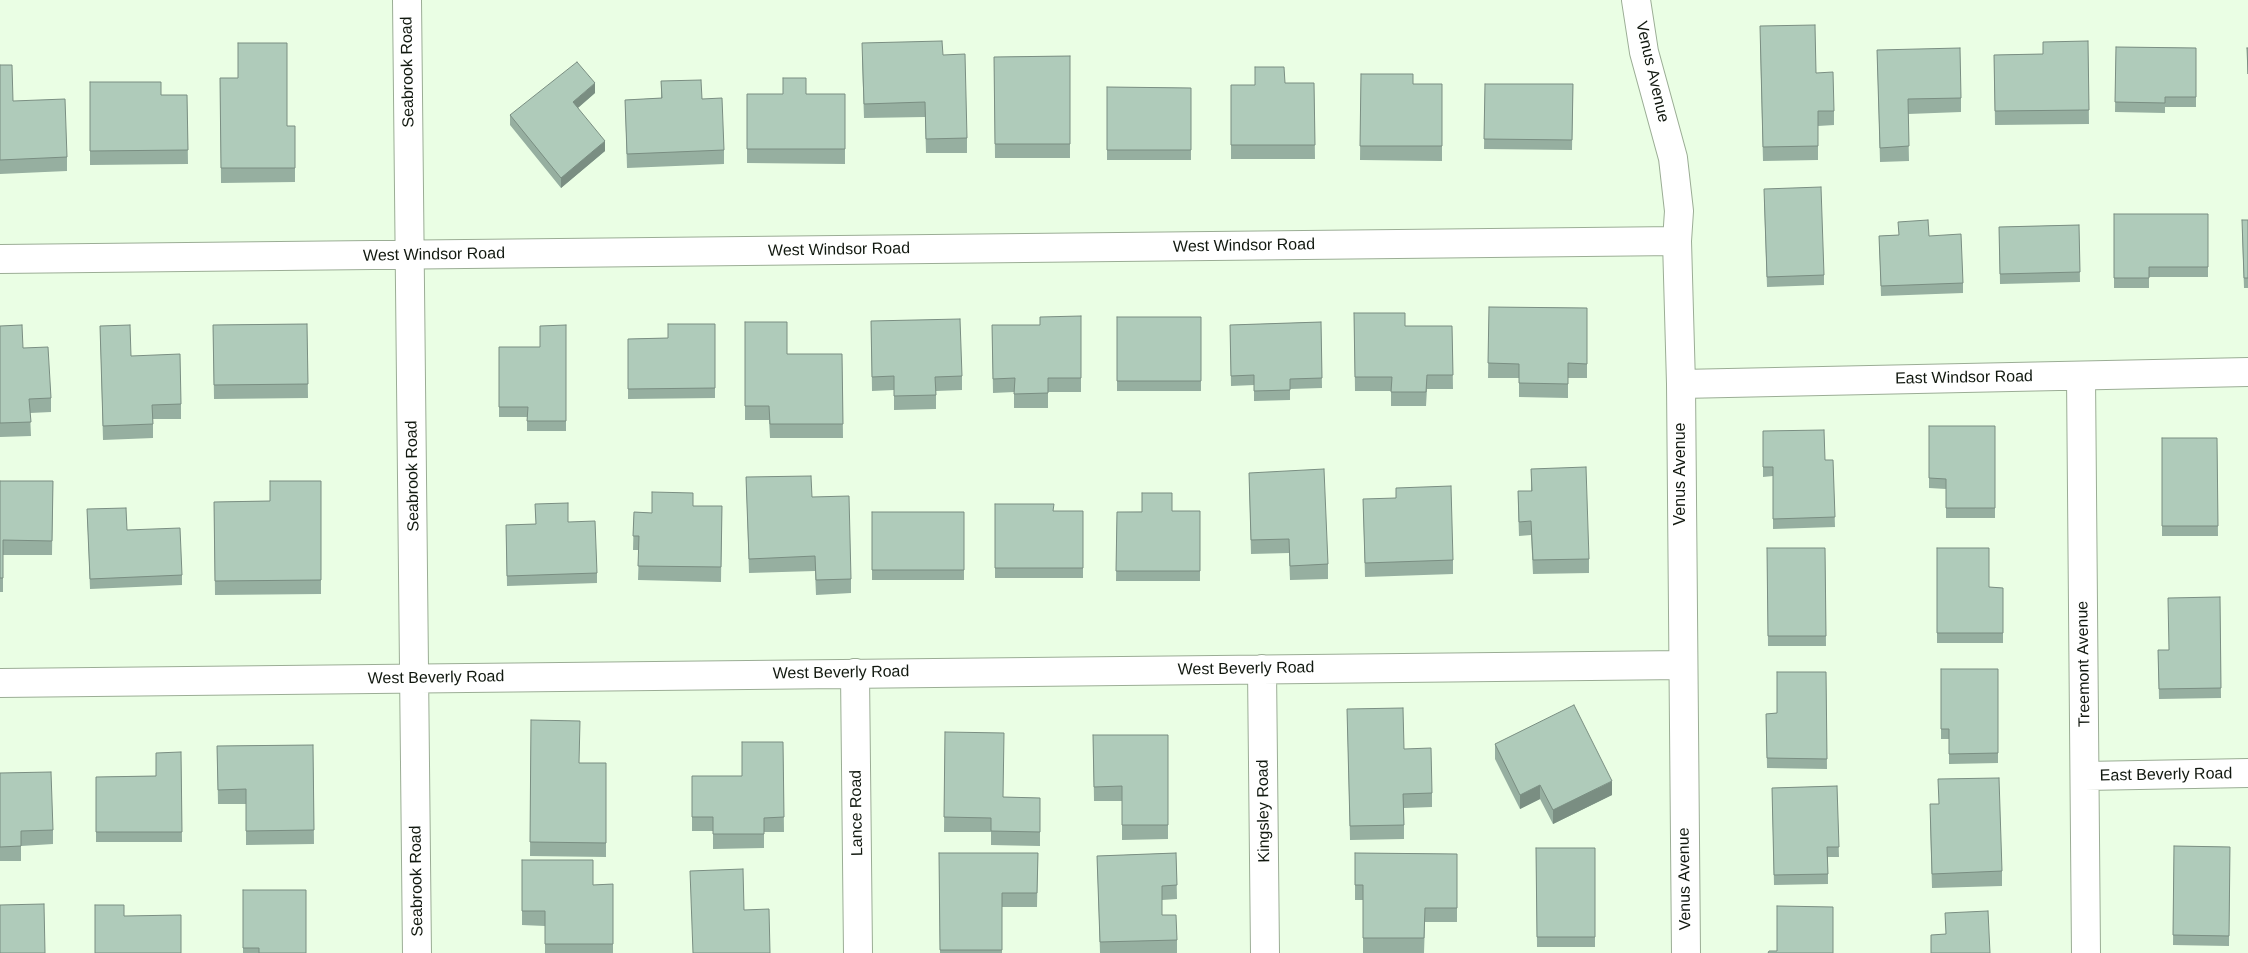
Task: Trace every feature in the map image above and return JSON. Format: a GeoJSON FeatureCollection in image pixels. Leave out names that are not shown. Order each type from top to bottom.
{"type":"FeatureCollection","features":[{"type":"Feature","properties":{"kind":"street","name":"Seabrook Road"},"geometry":{"type":"LineString","coordinates":[[407,0],[417,953]]}},
{"type":"Feature","properties":{"kind":"street","name":"Venus Avenue"},"geometry":{"type":"LineString","coordinates":[[1636,0],[1644,52],[1673,158],[1679,211],[1677,241],[1681,384],[1686,953]]}},
{"type":"Feature","properties":{"kind":"street","name":"West Windsor Road"},"geometry":{"type":"LineString","coordinates":[[0,259],[1677,241]]}},
{"type":"Feature","properties":{"kind":"street","name":"East Windsor Road"},"geometry":{"type":"LineString","coordinates":[[1681,384],[2248,372]]}},
{"type":"Feature","properties":{"kind":"street","name":"Treemont Avenue"},"geometry":{"type":"LineString","coordinates":[[2081,376],[2086,953]]}},
{"type":"Feature","properties":{"kind":"street","name":"West Beverly Road"},"geometry":{"type":"LineString","coordinates":[[0,683],[1683,665]]}},
{"type":"Feature","properties":{"kind":"street","name":"Kingsley Road"},"geometry":{"type":"LineString","coordinates":[[1262,669],[1265,953]]}},
{"type":"Feature","properties":{"kind":"street","name":"Lance Road"},"geometry":{"type":"LineString","coordinates":[[855,673],[858,953]]}},
{"type":"Feature","properties":{"kind":"street","name":"East Beverly Road"},"geometry":{"type":"LineString","coordinates":[[2085,776],[2248,773]]}},
{"type":"Feature","properties":{"kind":"building"},"geometry":{"type":"Polygon","coordinates":[[[1815,25],[1816,73],[1833,72],[1834,111],[1818,111],[1818,146],[1763,147],[1760,26],[1815,25]]]}},
{"type":"Feature","properties":{"kind":"building"},"geometry":{"type":"Polygon","coordinates":[[[942,41],[943,55],[965,54],[967,138],[926,139],[925,102],[864,104],[862,43],[942,41]]]}},
{"type":"Feature","properties":{"kind":"building"},"geometry":{"type":"Polygon","coordinates":[[[2088,41],[2089,110],[1995,111],[1994,55],[2043,54],[2043,42],[2088,41]]]}},
{"type":"Feature","properties":{"kind":"building"},"geometry":{"type":"Polygon","coordinates":[[[238,43],[287,43],[287,126],[295,126],[295,168],[221,168],[220,78],[238,78],[238,43]]]}},
{"type":"Feature","properties":{"kind":"building"},"geometry":{"type":"Polygon","coordinates":[[[2116,47],[2196,48],[2196,97],[2165,97],[2165,103],[2115,102],[2116,47]]]}},
{"type":"Feature","properties":{"kind":"building"},"geometry":{"type":"Polygon","coordinates":[[[1960,48],[1961,98],[1908,99],[1909,146],[1880,148],[1877,50],[1960,48]]]}},
{"type":"Feature","properties":{"kind":"building"},"geometry":{"type":"Polygon","coordinates":[[[1070,56],[1070,144],[995,144],[994,57],[1070,56]]]}},
{"type":"Feature","properties":{"kind":"building"},"geometry":{"type":"Polygon","coordinates":[[[577,62],[595,83],[573,102],[605,141],[561,178],[510,115],[577,62]]]}},
{"type":"Feature","properties":{"kind":"building"},"geometry":{"type":"Polygon","coordinates":[[[0,65],[12,65],[13,101],[65,99],[67,157],[0,160],[0,65]]]}},
{"type":"Feature","properties":{"kind":"building"},"geometry":{"type":"Polygon","coordinates":[[[1255,67],[1284,67],[1285,83],[1314,83],[1315,145],[1231,145],[1231,85],[1255,85],[1255,67]]]}},
{"type":"Feature","properties":{"kind":"building"},"geometry":{"type":"Polygon","coordinates":[[[1361,74],[1413,74],[1413,84],[1442,84],[1442,146],[1360,146],[1361,74]]]}},
{"type":"Feature","properties":{"kind":"building"},"geometry":{"type":"Polygon","coordinates":[[[783,78],[806,78],[806,94],[845,94],[845,149],[747,149],[747,94],[783,94],[783,78]]]}},
{"type":"Feature","properties":{"kind":"building"},"geometry":{"type":"Polygon","coordinates":[[[701,80],[702,99],[722,98],[724,150],[627,154],[625,100],[662,98],[661,81],[701,80]]]}},
{"type":"Feature","properties":{"kind":"building"},"geometry":{"type":"Polygon","coordinates":[[[90,82],[161,82],[161,95],[187,95],[188,150],[90,151],[90,82]]]}},
{"type":"Feature","properties":{"kind":"building"},"geometry":{"type":"Polygon","coordinates":[[[1485,84],[1573,84],[1572,140],[1484,139],[1485,84]]]}},
{"type":"Feature","properties":{"kind":"building"},"geometry":{"type":"Polygon","coordinates":[[[1107,87],[1191,88],[1191,150],[1107,150],[1107,87]]]}},
{"type":"Feature","properties":{"kind":"building"},"geometry":{"type":"Polygon","coordinates":[[[1821,187],[1824,275],[1767,277],[1764,189],[1821,187]]]}},
{"type":"Feature","properties":{"kind":"building"},"geometry":{"type":"Polygon","coordinates":[[[2114,214],[2208,214],[2208,267],[2149,267],[2149,278],[2114,278],[2114,214]]]}},
{"type":"Feature","properties":{"kind":"building"},"geometry":{"type":"Polygon","coordinates":[[[1928,220],[1929,236],[1961,234],[1963,283],[1881,286],[1879,236],[1899,235],[1898,222],[1928,220]]]}},
{"type":"Feature","properties":{"kind":"building"},"geometry":{"type":"Polygon","coordinates":[[[2242,220],[2248,220],[2248,278],[2244,278],[2242,220]]]}},
{"type":"Feature","properties":{"kind":"building"},"geometry":{"type":"Polygon","coordinates":[[[2079,225],[2080,272],[2000,274],[1999,227],[2079,225]]]}},
{"type":"Feature","properties":{"kind":"building"},"geometry":{"type":"Polygon","coordinates":[[[1489,307],[1587,308],[1587,364],[1568,363],[1568,384],[1519,383],[1519,364],[1488,363],[1489,307]]]}},
{"type":"Feature","properties":{"kind":"building"},"geometry":{"type":"Polygon","coordinates":[[[1354,313],[1405,313],[1405,326],[1452,326],[1453,375],[1427,375],[1426,392],[1391,392],[1392,377],[1355,377],[1354,313]]]}},
{"type":"Feature","properties":{"kind":"building"},"geometry":{"type":"Polygon","coordinates":[[[1081,316],[1081,378],[1048,378],[1048,393],[1014,394],[1015,378],[993,379],[992,325],[1040,325],[1040,317],[1081,316]]]}},
{"type":"Feature","properties":{"kind":"building"},"geometry":{"type":"Polygon","coordinates":[[[1117,317],[1201,317],[1201,381],[1117,381],[1117,317]]]}},
{"type":"Feature","properties":{"kind":"building"},"geometry":{"type":"Polygon","coordinates":[[[960,319],[962,376],[935,377],[936,395],[894,396],[894,376],[872,377],[871,321],[960,319]]]}},
{"type":"Feature","properties":{"kind":"building"},"geometry":{"type":"Polygon","coordinates":[[[745,322],[787,322],[787,354],[842,354],[843,424],[770,424],[769,406],[745,406],[745,322]]]}},
{"type":"Feature","properties":{"kind":"building"},"geometry":{"type":"Polygon","coordinates":[[[1321,322],[1322,378],[1290,379],[1290,390],[1254,391],[1254,375],[1231,376],[1230,325],[1321,322]]]}},
{"type":"Feature","properties":{"kind":"building"},"geometry":{"type":"Polygon","coordinates":[[[307,324],[308,384],[214,385],[213,325],[307,324]]]}},
{"type":"Feature","properties":{"kind":"building"},"geometry":{"type":"Polygon","coordinates":[[[668,324],[715,324],[715,388],[628,389],[628,339],[668,338],[668,324]]]}},
{"type":"Feature","properties":{"kind":"building"},"geometry":{"type":"Polygon","coordinates":[[[22,325],[23,348],[48,347],[51,398],[29,399],[31,422],[0,423],[0,326],[22,325]]]}},
{"type":"Feature","properties":{"kind":"building"},"geometry":{"type":"Polygon","coordinates":[[[130,325],[131,356],[180,354],[181,404],[152,405],[153,424],[103,426],[100,326],[130,325]]]}},
{"type":"Feature","properties":{"kind":"building"},"geometry":{"type":"Polygon","coordinates":[[[566,325],[566,421],[527,421],[528,407],[499,407],[499,347],[540,347],[540,326],[566,325]]]}},
{"type":"Feature","properties":{"kind":"building"},"geometry":{"type":"Polygon","coordinates":[[[1929,426],[1995,426],[1995,508],[1946,508],[1946,479],[1929,478],[1929,426]]]}},
{"type":"Feature","properties":{"kind":"building"},"geometry":{"type":"Polygon","coordinates":[[[1824,430],[1825,460],[1833,460],[1835,517],[1773,519],[1773,467],[1763,467],[1763,431],[1824,430]]]}},
{"type":"Feature","properties":{"kind":"building"},"geometry":{"type":"Polygon","coordinates":[[[2162,438],[2217,438],[2218,526],[2162,526],[2162,438]]]}},
{"type":"Feature","properties":{"kind":"building"},"geometry":{"type":"Polygon","coordinates":[[[1586,467],[1589,559],[1533,560],[1531,521],[1519,522],[1518,491],[1532,491],[1531,469],[1586,467]]]}},
{"type":"Feature","properties":{"kind":"building"},"geometry":{"type":"Polygon","coordinates":[[[1324,469],[1328,564],[1290,566],[1289,539],[1251,540],[1249,473],[1324,469]]]}},
{"type":"Feature","properties":{"kind":"building"},"geometry":{"type":"Polygon","coordinates":[[[811,476],[812,497],[849,496],[851,579],[816,580],[815,556],[749,559],[746,477],[811,476]]]}},
{"type":"Feature","properties":{"kind":"building"},"geometry":{"type":"Polygon","coordinates":[[[0,481],[53,481],[52,541],[3,540],[3,578],[0,578],[0,481]]]}},
{"type":"Feature","properties":{"kind":"building"},"geometry":{"type":"Polygon","coordinates":[[[270,481],[321,481],[321,580],[215,581],[214,502],[270,501],[270,481]]]}},
{"type":"Feature","properties":{"kind":"building"},"geometry":{"type":"Polygon","coordinates":[[[1451,486],[1453,560],[1365,563],[1363,499],[1396,498],[1396,488],[1451,486]]]}},
{"type":"Feature","properties":{"kind":"building"},"geometry":{"type":"Polygon","coordinates":[[[652,492],[693,493],[693,506],[722,506],[721,567],[638,566],[639,536],[633,536],[634,512],[652,513],[652,492]]]}},
{"type":"Feature","properties":{"kind":"building"},"geometry":{"type":"Polygon","coordinates":[[[1142,493],[1172,493],[1172,511],[1200,511],[1200,571],[1116,571],[1117,512],[1142,512],[1142,493]]]}},
{"type":"Feature","properties":{"kind":"building"},"geometry":{"type":"Polygon","coordinates":[[[568,503],[568,522],[595,521],[597,573],[507,576],[506,525],[536,524],[535,504],[568,503]]]}},
{"type":"Feature","properties":{"kind":"building"},"geometry":{"type":"Polygon","coordinates":[[[995,504],[1054,504],[1053,511],[1083,511],[1083,568],[995,568],[995,504]]]}},
{"type":"Feature","properties":{"kind":"building"},"geometry":{"type":"Polygon","coordinates":[[[126,508],[127,530],[180,528],[182,575],[90,579],[87,509],[126,508]]]}},
{"type":"Feature","properties":{"kind":"building"},"geometry":{"type":"Polygon","coordinates":[[[872,512],[964,512],[964,570],[872,570],[872,512]]]}},
{"type":"Feature","properties":{"kind":"building"},"geometry":{"type":"Polygon","coordinates":[[[1767,548],[1825,548],[1826,636],[1768,636],[1767,548]]]}},
{"type":"Feature","properties":{"kind":"building"},"geometry":{"type":"Polygon","coordinates":[[[1937,548],[1989,548],[1989,587],[2003,588],[2003,633],[1937,633],[1937,548]]]}},
{"type":"Feature","properties":{"kind":"building"},"geometry":{"type":"Polygon","coordinates":[[[2220,597],[2221,688],[2159,689],[2158,650],[2169,650],[2168,598],[2220,597]]]}},
{"type":"Feature","properties":{"kind":"building"},"geometry":{"type":"Polygon","coordinates":[[[1941,669],[1998,669],[1998,753],[1949,754],[1949,729],[1941,729],[1941,669]]]}},
{"type":"Feature","properties":{"kind":"building"},"geometry":{"type":"Polygon","coordinates":[[[1777,672],[1826,672],[1827,759],[1767,758],[1766,714],[1777,713],[1777,672]]]}},
{"type":"Feature","properties":{"kind":"building"},"geometry":{"type":"Polygon","coordinates":[[[1574,705],[1612,781],[1553,810],[1540,785],[1520,795],[1495,744],[1574,705]]]}},
{"type":"Feature","properties":{"kind":"building"},"geometry":{"type":"Polygon","coordinates":[[[1403,708],[1404,749],[1431,748],[1432,793],[1403,794],[1404,825],[1350,826],[1347,709],[1403,708]]]}},
{"type":"Feature","properties":{"kind":"building"},"geometry":{"type":"Polygon","coordinates":[[[531,720],[580,721],[579,763],[606,763],[606,843],[530,842],[531,720]]]}},
{"type":"Feature","properties":{"kind":"building"},"geometry":{"type":"Polygon","coordinates":[[[945,732],[1004,733],[1003,797],[1040,798],[1040,832],[991,831],[991,818],[944,817],[945,732]]]}},
{"type":"Feature","properties":{"kind":"building"},"geometry":{"type":"Polygon","coordinates":[[[1093,735],[1168,735],[1168,825],[1122,825],[1122,786],[1094,787],[1093,735]]]}},
{"type":"Feature","properties":{"kind":"building"},"geometry":{"type":"Polygon","coordinates":[[[742,742],[783,742],[784,817],[764,818],[764,834],[713,834],[713,817],[692,817],[692,776],[742,776],[742,742]]]}},
{"type":"Feature","properties":{"kind":"building"},"geometry":{"type":"Polygon","coordinates":[[[313,745],[314,830],[246,831],[246,789],[218,790],[217,746],[313,745]]]}},
{"type":"Feature","properties":{"kind":"building"},"geometry":{"type":"Polygon","coordinates":[[[181,752],[182,832],[96,832],[96,777],[156,776],[156,753],[181,752]]]}},
{"type":"Feature","properties":{"kind":"building"},"geometry":{"type":"Polygon","coordinates":[[[51,772],[53,830],[21,831],[21,846],[0,847],[0,773],[51,772]]]}},
{"type":"Feature","properties":{"kind":"building"},"geometry":{"type":"Polygon","coordinates":[[[1999,778],[2002,871],[1932,874],[1930,804],[1939,804],[1938,779],[1999,778]]]}},
{"type":"Feature","properties":{"kind":"building"},"geometry":{"type":"Polygon","coordinates":[[[1837,786],[1839,847],[1827,847],[1828,874],[1774,875],[1772,788],[1837,786]]]}},
{"type":"Feature","properties":{"kind":"building"},"geometry":{"type":"Polygon","coordinates":[[[2174,846],[2230,847],[2229,936],[2173,935],[2174,846]]]}},
{"type":"Feature","properties":{"kind":"building"},"geometry":{"type":"Polygon","coordinates":[[[1536,848],[1595,848],[1595,937],[1537,937],[1536,848]]]}},
{"type":"Feature","properties":{"kind":"building"},"geometry":{"type":"Polygon","coordinates":[[[939,853],[1038,853],[1037,893],[1002,893],[1002,950],[940,950],[939,853]]]}},
{"type":"Feature","properties":{"kind":"building"},"geometry":{"type":"Polygon","coordinates":[[[1176,853],[1177,885],[1162,886],[1162,915],[1176,915],[1177,940],[1100,942],[1097,856],[1176,853]]]}},
{"type":"Feature","properties":{"kind":"building"},"geometry":{"type":"Polygon","coordinates":[[[1355,853],[1457,854],[1457,908],[1425,908],[1424,938],[1363,938],[1363,885],[1355,885],[1355,853]]]}},
{"type":"Feature","properties":{"kind":"building"},"geometry":{"type":"Polygon","coordinates":[[[522,860],[593,860],[593,885],[613,884],[613,944],[545,944],[545,911],[522,911],[522,860]]]}},
{"type":"Feature","properties":{"kind":"building"},"geometry":{"type":"Polygon","coordinates":[[[743,869],[744,910],[769,909],[770,953],[693,953],[690,871],[743,869]]]}},
{"type":"Feature","properties":{"kind":"building"},"geometry":{"type":"Polygon","coordinates":[[[243,890],[306,890],[306,953],[259,953],[259,948],[243,948],[243,890]]]}},
{"type":"Feature","properties":{"kind":"building"},"geometry":{"type":"Polygon","coordinates":[[[44,904],[45,953],[0,953],[0,905],[44,904]]]}},
{"type":"Feature","properties":{"kind":"building"},"geometry":{"type":"Polygon","coordinates":[[[95,905],[124,905],[124,916],[181,915],[181,953],[95,953],[95,905]]]}},
{"type":"Feature","properties":{"kind":"building"},"geometry":{"type":"Polygon","coordinates":[[[1777,906],[1833,907],[1833,953],[1768,953],[1769,951],[1777,951],[1777,906]]]}},
{"type":"Feature","properties":{"kind":"building"},"geometry":{"type":"Polygon","coordinates":[[[1988,911],[1990,953],[1931,953],[1931,935],[1946,934],[1945,913],[1988,911]]]}}]}
